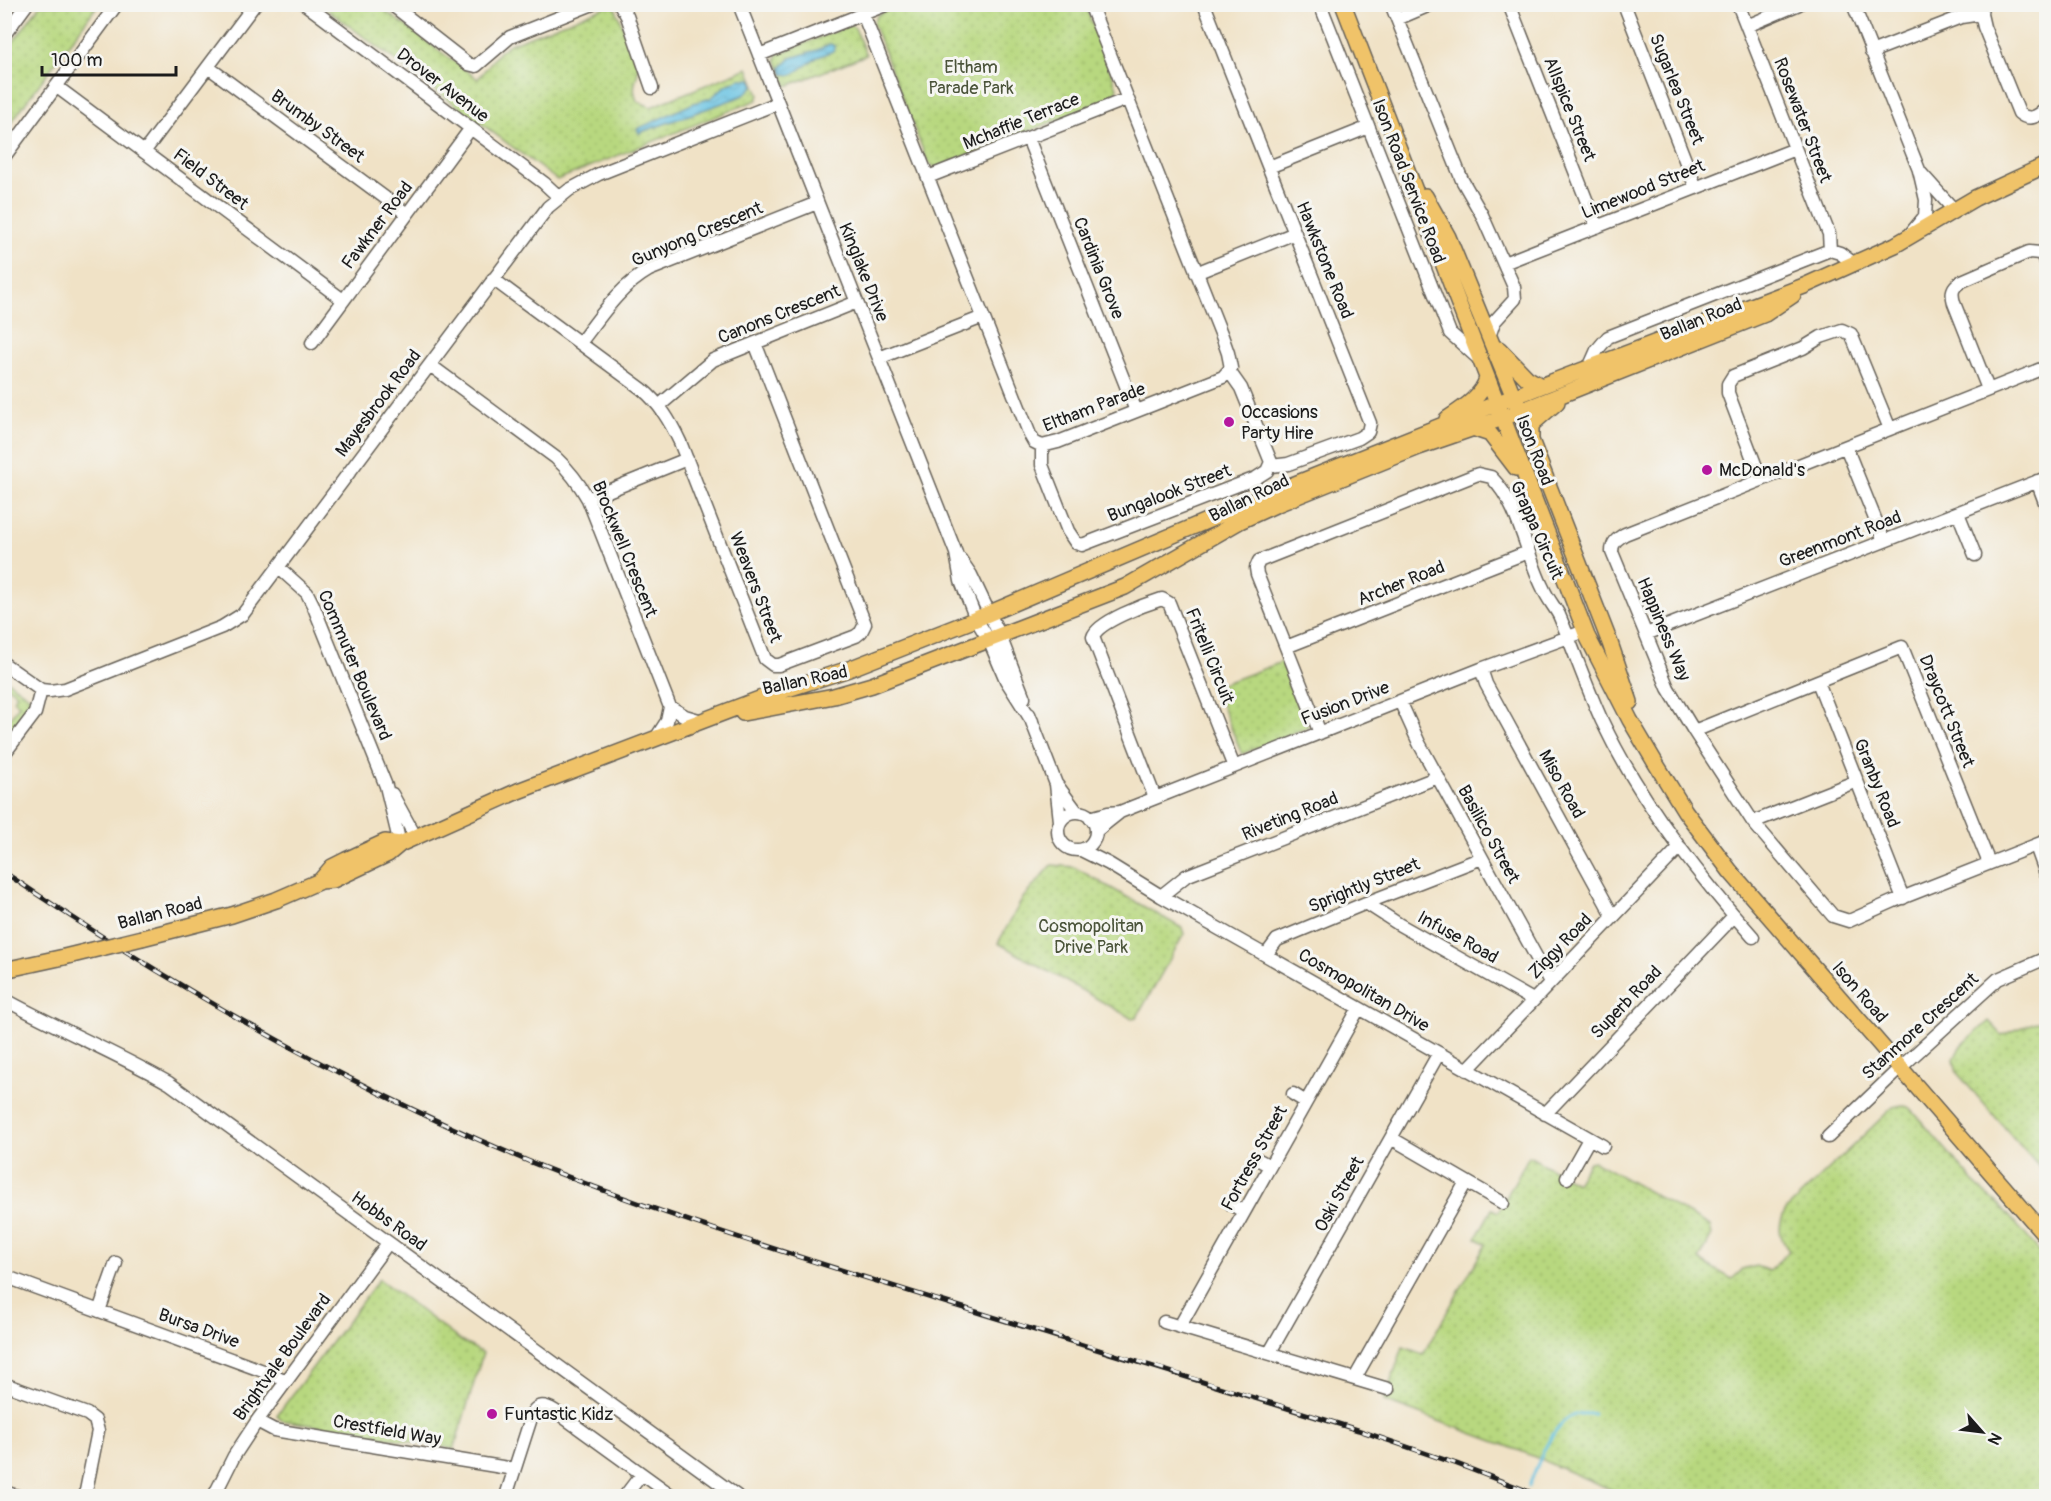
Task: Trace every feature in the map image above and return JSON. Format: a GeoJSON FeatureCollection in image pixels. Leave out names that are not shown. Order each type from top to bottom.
{"type":"FeatureCollection","features":[{"type":"Feature","properties":{"kind":"main road","name":"Ison Road"},"geometry":{"type":"LineString","coordinates":[[1343,4],[1586,632],[1630,720],[1685,812],[1730,871],[2046,1236]]}},
{"type":"Feature","properties":{"kind":"main road","name":"Ison Road"},"geometry":{"type":"LineString","coordinates":[[1395,141],[1448,237],[1490,337],[1599,614],[1624,688],[1656,764]]}},
{"type":"Feature","properties":{"kind":"main road","name":"Ballan Road"},"geometry":{"type":"LineString","coordinates":[[1517,404],[1541,386],[1804,286],[1854,264],[1905,239],[1974,198],[2046,165]]}},
{"type":"Feature","properties":{"kind":"main road","name":"Ballan Road"},"geometry":{"type":"LineString","coordinates":[[4,970],[232,915],[276,900],[320,881],[332,867],[385,842],[399,844],[518,791],[775,693],[849,669],[982,617],[1265,496],[1430,431],[1517,404],[1574,390],[1766,314],[1804,286]]}},
{"type":"Feature","properties":{"kind":"main road"},"geometry":{"type":"LineString","coordinates":[[1490,337],[1518,370],[1532,382],[1541,386]]}},
{"type":"Feature","properties":{"kind":"main road"},"geometry":{"type":"LineString","coordinates":[[1430,431],[1479,394],[1487,378]]}},
{"type":"Feature","properties":{"kind":"main road"},"geometry":{"type":"LineString","coordinates":[[1531,438],[1531,427],[1537,419],[1574,390]]}},
{"type":"Feature","properties":{"kind":"main road","name":"Ballan Road"},"geometry":{"type":"LineString","coordinates":[[702,721],[834,696],[872,685],[994,638],[1125,586],[1240,521],[1275,505],[1419,447],[1475,429],[1500,411]]}},
{"type":"Feature","properties":{"kind":"main road"},"geometry":{"type":"LineString","coordinates":[[1475,429],[1490,434],[1529,488]]}},
{"type":"Feature","properties":{"kind":"main road"},"geometry":{"type":"LineString","coordinates":[[1586,632],[1596,624],[1599,614]]}},
{"type":"Feature","properties":{"kind":"street"},"geometry":{"type":"LineString","coordinates":[[4,35],[27,4]]}},
{"type":"Feature","properties":{"kind":"street"},"geometry":{"type":"LineString","coordinates":[[4,157],[117,4]]}},
{"type":"Feature","properties":{"kind":"street"},"geometry":{"type":"LineString","coordinates":[[144,152],[255,4]]}},
{"type":"Feature","properties":{"kind":"street","name":"Drover Avenue"},"geometry":{"type":"LineString","coordinates":[[305,4],[544,183],[559,197]]}},
{"type":"Feature","properties":{"kind":"street"},"geometry":{"type":"LineString","coordinates":[[391,4],[468,64],[476,66],[500,43],[510,37],[592,4]]}},
{"type":"Feature","properties":{"kind":"street"},"geometry":{"type":"LineString","coordinates":[[620,4],[627,16],[652,88]]}},
{"type":"Feature","properties":{"kind":"street","name":"Kinglake Drive"},"geometry":{"type":"LineString","coordinates":[[739,4],[956,553],[961,581],[982,617]]}},
{"type":"Feature","properties":{"kind":"street"},"geometry":{"type":"LineString","coordinates":[[759,55],[888,4]]}},
{"type":"Feature","properties":{"kind":"street"},"geometry":{"type":"LineString","coordinates":[[1090,4],[1228,353],[1231,364],[1229,371],[1241,388],[1271,466]]}},
{"type":"Feature","properties":{"kind":"street","name":"Hawkstone Road"},"geometry":{"type":"LineString","coordinates":[[1204,4],[1369,418],[1370,428],[1359,438],[1288,464],[1271,466]]}},
{"type":"Feature","properties":{"kind":"street","name":"Ison Road Service Road"},"geometry":{"type":"LineString","coordinates":[[1320,4],[1450,333],[1480,360]]}},
{"type":"Feature","properties":{"kind":"street"},"geometry":{"type":"LineString","coordinates":[[1391,4],[1462,180],[1482,215],[1516,293],[1515,299],[1494,322],[1490,337]]}},
{"type":"Feature","properties":{"kind":"street"},"geometry":{"type":"LineString","coordinates":[[1397,19],[1432,4]]}},
{"type":"Feature","properties":{"kind":"street","name":"Allspice Street"},"geometry":{"type":"LineString","coordinates":[[1509,4],[1597,227]]}},
{"type":"Feature","properties":{"kind":"street","name":"Sugarlea Street"},"geometry":{"type":"LineString","coordinates":[[1624,4],[1696,188]]}},
{"type":"Feature","properties":{"kind":"street","name":"Rosewater Street"},"geometry":{"type":"LineString","coordinates":[[1738,4],[1829,234],[1830,250]]}},
{"type":"Feature","properties":{"kind":"street"},"geometry":{"type":"LineString","coordinates":[[1747,26],[1799,4]]}},
{"type":"Feature","properties":{"kind":"street"},"geometry":{"type":"LineString","coordinates":[[1853,4],[1919,170],[1927,210],[1918,225],[1905,239]]}},
{"type":"Feature","properties":{"kind":"street"},"geometry":{"type":"LineString","coordinates":[[1871,52],[1981,9],[1992,50],[2019,113],[2026,117],[2038,116],[2046,109]]}},
{"type":"Feature","properties":{"kind":"street","name":"Eltham Parade"},"geometry":{"type":"LineString","coordinates":[[863,14],[1034,442],[1042,446],[1052,444],[1223,377],[1229,371]]}},
{"type":"Feature","properties":{"kind":"street","name":"Brumby Street"},"geometry":{"type":"LineString","coordinates":[[208,67],[407,214]]}},
{"type":"Feature","properties":{"kind":"street","name":"Field Street"},"geometry":{"type":"LineString","coordinates":[[57,87],[344,300]]}},
{"type":"Feature","properties":{"kind":"street","name":"Mchaffie Terrace"},"geometry":{"type":"LineString","coordinates":[[928,177],[1127,99]]}},
{"type":"Feature","properties":{"kind":"street","name":"Mayesbrook Road"},"geometry":{"type":"LineString","coordinates":[[41,690],[50,692],[65,689],[222,627],[243,614],[538,219],[559,197],[599,174],[778,103]]}},
{"type":"Feature","properties":{"kind":"street","name":"Fawkner Road"},"geometry":{"type":"LineString","coordinates":[[312,343],[471,128]]}},
{"type":"Feature","properties":{"kind":"street"},"geometry":{"type":"LineString","coordinates":[[1269,167],[1369,128]]}},
{"type":"Feature","properties":{"kind":"street","name":"Cardinia Grove"},"geometry":{"type":"LineString","coordinates":[[1028,138],[1137,411]]}},
{"type":"Feature","properties":{"kind":"street","name":"Limewood Street"},"geometry":{"type":"LineString","coordinates":[[1504,263],[1795,148]]}},
{"type":"Feature","properties":{"kind":"street"},"geometry":{"type":"LineString","coordinates":[[1919,170],[1954,210]]}},
{"type":"Feature","properties":{"kind":"street","name":"Gunyong Crescent"},"geometry":{"type":"LineString","coordinates":[[580,343],[616,296],[636,277],[818,203]]}},
{"type":"Feature","properties":{"kind":"street"},"geometry":{"type":"LineString","coordinates":[[1196,273],[1295,233]]}},
{"type":"Feature","properties":{"kind":"street"},"geometry":{"type":"LineString","coordinates":[[1830,250],[1840,253],[1854,264]]}},
{"type":"Feature","properties":{"kind":"street","name":"Ballan Road"},"geometry":{"type":"LineString","coordinates":[[1589,368],[1597,350],[1608,337],[1830,250]]}},
{"type":"Feature","properties":{"kind":"street"},"geometry":{"type":"LineString","coordinates":[[1988,389],[1954,303],[1953,289],[1962,281],[2029,252],[2040,253],[2046,261]]}},
{"type":"Feature","properties":{"kind":"street","name":"Weavers Street"},"geometry":{"type":"LineString","coordinates":[[493,279],[642,388],[660,405],[687,459],[765,659],[773,666],[786,663],[861,632],[865,624],[755,343]]}},
{"type":"Feature","properties":{"kind":"street","name":"Canons Crescent"},"geometry":{"type":"LineString","coordinates":[[660,405],[712,360],[857,302]]}},
{"type":"Feature","properties":{"kind":"street"},"geometry":{"type":"LineString","coordinates":[[879,358],[983,317]]}},
{"type":"Feature","properties":{"kind":"street"},"geometry":{"type":"LineString","coordinates":[[1761,480],[1728,393],[1728,384],[1733,376],[1803,348],[1821,337],[1842,330],[1851,334],[1890,429]]}},
{"type":"Feature","properties":{"kind":"street","name":"Brockwell Crescent"},"geometry":{"type":"LineString","coordinates":[[430,365],[556,458],[574,476],[588,499],[670,707]]}},
{"type":"Feature","properties":{"kind":"street","name":"Happiness Way"},"geometry":{"type":"LineString","coordinates":[[2041,844],[1849,921],[1833,916],[1753,822],[1694,731],[1668,688],[1612,552],[1614,542],[1625,534],[2046,367]]}},
{"type":"Feature","properties":{"kind":"street","name":"Bungalook Street"},"geometry":{"type":"LineString","coordinates":[[1042,446],[1042,465],[1068,531],[1076,543],[1082,545],[1256,478],[1268,471],[1271,466]]}},
{"type":"Feature","properties":{"kind":"street"},"geometry":{"type":"LineString","coordinates":[[1846,447],[1884,541]]}},
{"type":"Feature","properties":{"kind":"street"},"geometry":{"type":"LineString","coordinates":[[588,499],[687,459]]}},
{"type":"Feature","properties":{"kind":"street","name":"Grappa Circuit"},"geometry":{"type":"LineString","coordinates":[[1320,733],[1257,574],[1256,568],[1259,561],[1478,474],[1485,474],[1494,481],[1509,502],[1543,588],[1555,608],[1603,723],[1634,777],[1680,847],[1753,937]]}},
{"type":"Feature","properties":{"kind":"street"},"geometry":{"type":"LineString","coordinates":[[2042,479],[2046,505]]}},
{"type":"Feature","properties":{"kind":"street","name":"Greenmont Road"},"geometry":{"type":"LineString","coordinates":[[1646,634],[2042,479]]}},
{"type":"Feature","properties":{"kind":"street"},"geometry":{"type":"LineString","coordinates":[[1958,513],[1975,555]]}},
{"type":"Feature","properties":{"kind":"street","name":"Archer Road"},"geometry":{"type":"LineString","coordinates":[[1286,647],[1528,552]]}},
{"type":"Feature","properties":{"kind":"street","name":"Commuter Boulevard"},"geometry":{"type":"LineString","coordinates":[[278,567],[302,588],[313,605],[386,786],[399,844]]}},
{"type":"Feature","properties":{"kind":"street","name":"Fritelli Circuit"},"geometry":{"type":"LineString","coordinates":[[1155,798],[1093,637],[1095,630],[1126,613],[1158,601],[1166,600],[1171,606],[1234,766]]}},
{"type":"Feature","properties":{"kind":"street"},"geometry":{"type":"LineString","coordinates":[[982,617],[1011,660],[1056,784],[1060,821],[1058,831],[1063,844],[1071,849],[1081,850],[1094,836],[1090,818],[1077,812],[1056,784]]}},
{"type":"Feature","properties":{"kind":"street","name":"Fusion Drive"},"geometry":{"type":"LineString","coordinates":[[1094,836],[1120,813],[1155,798],[1481,669],[1586,632]]}},
{"type":"Feature","properties":{"kind":"street"},"geometry":{"type":"LineString","coordinates":[[994,638],[1006,680],[1032,721]]}},
{"type":"Feature","properties":{"kind":"street","name":"Draycott Street"},"geometry":{"type":"LineString","coordinates":[[1694,731],[1902,647],[1989,863]]}},
{"type":"Feature","properties":{"kind":"street"},"geometry":{"type":"LineString","coordinates":[[4,664],[41,690],[35,713],[4,754]]}},
{"type":"Feature","properties":{"kind":"street","name":"Miso Road"},"geometry":{"type":"LineString","coordinates":[[1481,669],[1486,684],[1613,916]]}},
{"type":"Feature","properties":{"kind":"street","name":"Granby Road"},"geometry":{"type":"LineString","coordinates":[[1818,682],[1903,898]]}},
{"type":"Feature","properties":{"kind":"street","name":"Basilico Street"},"geometry":{"type":"LineString","coordinates":[[1400,701],[1408,722],[1550,982]]}},
{"type":"Feature","properties":{"kind":"street"},"geometry":{"type":"LineString","coordinates":[[656,738],[667,722],[670,707],[685,716],[702,721]]}},
{"type":"Feature","properties":{"kind":"street","name":"Riveting Road"},"geometry":{"type":"LineString","coordinates":[[1161,896],[1186,876],[1438,777]]}},
{"type":"Feature","properties":{"kind":"street"},"geometry":{"type":"LineString","coordinates":[[1753,822],[1857,781]]}},
{"type":"Feature","properties":{"kind":"street","name":"Commuter Boulevard"},"geometry":{"type":"LineString","coordinates":[[386,786],[401,808],[415,836]]}},
{"type":"Feature","properties":{"kind":"street"},"geometry":{"type":"LineString","coordinates":[[1060,821],[1067,814],[1077,812]]}},
{"type":"Feature","properties":{"kind":"street","name":"Fusion Drive"},"geometry":{"type":"LineString","coordinates":[[1090,818],[1108,813],[1120,813]]}},
{"type":"Feature","properties":{"kind":"street","name":"Cosmopolitan Drive"},"geometry":{"type":"LineString","coordinates":[[1094,836],[1109,864]]}},
{"type":"Feature","properties":{"kind":"street"},"geometry":{"type":"LineString","coordinates":[[2041,844],[2046,874]]}},
{"type":"Feature","properties":{"kind":"street","name":"Ziggy Road"},"geometry":{"type":"LineString","coordinates":[[1467,1070],[1680,847]]}},
{"type":"Feature","properties":{"kind":"street","name":"Cosmopolitan Drive"},"geometry":{"type":"LineString","coordinates":[[1081,850],[1603,1146]]}},
{"type":"Feature","properties":{"kind":"street","name":"Sprightly Street"},"geometry":{"type":"LineString","coordinates":[[1266,955],[1277,940],[1482,858]]}},
{"type":"Feature","properties":{"kind":"street","name":"Infuse Road"},"geometry":{"type":"LineString","coordinates":[[1366,903],[1400,925],[1533,1000]]}},
{"type":"Feature","properties":{"kind":"street","name":"Superb Road"},"geometry":{"type":"LineString","coordinates":[[1545,1114],[1734,916]]}},
{"type":"Feature","properties":{"kind":"street","name":"Stanmore Crescent"},"geometry":{"type":"LineString","coordinates":[[1828,1137],[1998,979],[2046,958]]}},
{"type":"Feature","properties":{"kind":"street","name":"Hobbs Road"},"geometry":{"type":"LineString","coordinates":[[4,999],[169,1083],[737,1497]]}},
{"type":"Feature","properties":{"kind":"street","name":"Fortress Street"},"geometry":{"type":"LineString","coordinates":[[1180,1326],[1359,1008]]}},
{"type":"Feature","properties":{"kind":"street","name":"Oski Street"},"geometry":{"type":"LineString","coordinates":[[1270,1352],[1439,1053]]}},
{"type":"Feature","properties":{"kind":"street"},"geometry":{"type":"LineString","coordinates":[[1293,1094],[1306,1102]]}},
{"type":"Feature","properties":{"kind":"street"},"geometry":{"type":"LineString","coordinates":[[1391,1138],[1503,1203]]}},
{"type":"Feature","properties":{"kind":"street"},"geometry":{"type":"LineString","coordinates":[[1567,1178],[1589,1139]]}},
{"type":"Feature","properties":{"kind":"street"},"geometry":{"type":"LineString","coordinates":[[1257,1159],[1270,1167]]}},
{"type":"Feature","properties":{"kind":"street"},"geometry":{"type":"LineString","coordinates":[[1355,1378],[1466,1182]]}},
{"type":"Feature","properties":{"kind":"street"},"geometry":{"type":"LineString","coordinates":[[1231,1204],[1244,1212]]}},
{"type":"Feature","properties":{"kind":"street","name":"Brightvale Boulevard"},"geometry":{"type":"LineString","coordinates":[[214,1497],[234,1456],[257,1421],[388,1243]]}},
{"type":"Feature","properties":{"kind":"street"},"geometry":{"type":"LineString","coordinates":[[99,1311],[116,1263]]}},
{"type":"Feature","properties":{"kind":"street","name":"Bursa Drive"},"geometry":{"type":"LineString","coordinates":[[4,1276],[286,1381]]}},
{"type":"Feature","properties":{"kind":"street"},"geometry":{"type":"LineString","coordinates":[[1164,1322],[1388,1389]]}},
{"type":"Feature","properties":{"kind":"street"},"geometry":{"type":"LineString","coordinates":[[4,1384],[87,1414],[95,1420],[98,1431],[85,1497]]}},
{"type":"Feature","properties":{"kind":"street"},"geometry":{"type":"LineString","coordinates":[[506,1497],[531,1416],[534,1409],[540,1406],[555,1412],[670,1496]]}},
{"type":"Feature","properties":{"kind":"street","name":"Crestfield Way"},"geometry":{"type":"LineString","coordinates":[[257,1421],[274,1430],[514,1469]]}},
{"type":"Feature","properties":{"kind":"street"},"geometry":{"type":"LineString","coordinates":[[625,1497],[641,1475]]}},
{"type":"Feature","properties":{"kind":"street"},"geometry":{"type":"LineString","coordinates":[[4,1492],[17,1497]]}},
{"type":"Feature","properties":{"kind":"green space"},"geometry":{"type":"Polygon","coordinates":[[[97,4],[97,6],[5,131],[5,53],[40,5],[97,4]]]}},
{"type":"Feature","properties":{"kind":"green space"},"geometry":{"type":"Polygon","coordinates":[[[321,5],[377,5],[478,79],[499,52],[510,44],[610,5],[615,7],[638,66],[634,89],[637,101],[651,107],[748,68],[759,95],[757,100],[557,180],[321,5]]]}},
{"type":"Feature","properties":{"kind":"green space","name":"Eltham Parade Park"},"geometry":{"type":"Polygon","coordinates":[[[902,5],[1085,5],[1117,88],[1114,98],[935,168],[928,163],[873,23],[878,14],[902,5]]]}},
{"type":"Feature","properties":{"kind":"green space"},"geometry":{"type":"Polygon","coordinates":[[[850,25],[855,28],[866,55],[787,86],[776,59],[778,54],[850,25]]]}},
{"type":"Feature","properties":{"kind":"green space"},"geometry":{"type":"Polygon","coordinates":[[[1282,662],[1308,727],[1242,754],[1214,687],[1282,662]]]}},
{"type":"Feature","properties":{"kind":"green space"},"geometry":{"type":"Polygon","coordinates":[[[5,679],[30,697],[31,703],[5,739],[5,725],[19,705],[13,700],[17,694],[5,685],[5,679]]]}},
{"type":"Feature","properties":{"kind":"green space","name":"Cosmopolitan Drive Park"},"geometry":{"type":"Polygon","coordinates":[[[1052,865],[1074,867],[1182,928],[1184,934],[1137,1017],[1131,1018],[998,943],[1023,898],[1052,865]]]}},
{"type":"Feature","properties":{"kind":"green space"},"geometry":{"type":"Polygon","coordinates":[[[2046,1018],[2046,1175],[1957,1073],[1954,1059],[1960,1047],[1989,1021],[2002,1035],[2046,1018]]]}},
{"type":"Feature","properties":{"kind":"green space"},"geometry":{"type":"Polygon","coordinates":[[[1902,1105],[1910,1108],[1980,1189],[2000,1205],[2046,1259],[2046,1496],[1626,1496],[1523,1452],[1384,1401],[1403,1347],[1423,1354],[1486,1244],[1476,1238],[1492,1209],[1498,1212],[1529,1156],[1576,1183],[1589,1162],[1594,1161],[1710,1226],[1712,1235],[1699,1260],[1732,1279],[1742,1270],[1756,1266],[1769,1271],[1789,1251],[1780,1231],[1781,1220],[1787,1209],[1893,1107],[1902,1105]]]}},
{"type":"Feature","properties":{"kind":"green space"},"geometry":{"type":"Polygon","coordinates":[[[379,1279],[461,1341],[483,1353],[454,1449],[281,1420],[277,1415],[379,1279]]]}},
{"type":"Feature","properties":{"kind":"water"},"geometry":{"type":"Polygon","coordinates":[[[830,44],[835,46],[833,51],[818,57],[792,75],[783,74],[781,68],[791,58],[830,44]]]}},
{"type":"Feature","properties":{"kind":"water"},"geometry":{"type":"Polygon","coordinates":[[[740,79],[751,79],[754,85],[744,95],[639,133],[637,129],[694,103],[711,98],[725,86],[740,79]]]}},
{"type":"Feature","properties":{"kind":"waterway"},"geometry":{"type":"LineString","coordinates":[[1529,1486],[1546,1446],[1559,1427],[1574,1415],[1594,1414]]}},
{"type":"Feature","properties":{"kind":"railway"},"geometry":{"type":"LineString","coordinates":[[4,872],[130,954],[259,1030],[391,1099],[528,1161],[733,1236],[1358,1430],[1540,1496]]}},
{"type":"Feature","properties":{"kind":"place","name":"Occasions Party Hire"},"geometry":{"type":"Point","coordinates":[1229,422]}},
{"type":"Feature","properties":{"kind":"place","name":"McDonald's"},"geometry":{"type":"Point","coordinates":[1707,470]}},
{"type":"Feature","properties":{"kind":"place","name":"Funtastic Kidz"},"geometry":{"type":"Point","coordinates":[492,1414]}}]}
